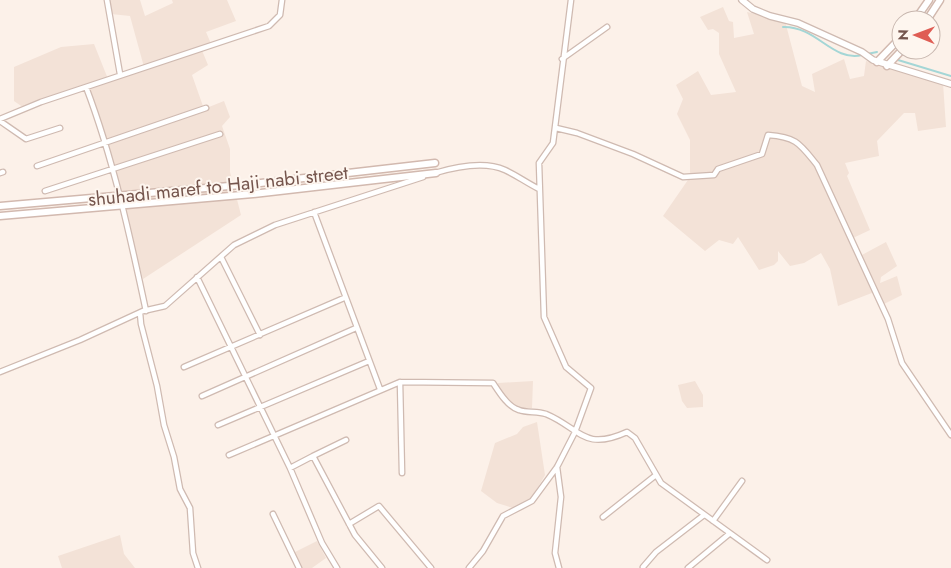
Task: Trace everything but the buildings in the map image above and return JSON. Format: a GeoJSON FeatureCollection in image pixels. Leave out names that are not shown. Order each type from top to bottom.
{"type":"FeatureCollection","features":[{"type":"Feature","properties":{"kind":"main road"},"geometry":{"type":"LineString","coordinates":[[877,62],[891,47]]}},
{"type":"Feature","properties":{"kind":"main road"},"geometry":{"type":"LineString","coordinates":[[887,66],[893,60]]}},
{"type":"Feature","properties":{"kind":"main road","name":"shuhadi maref to Haji nabi street"},"geometry":{"type":"LineString","coordinates":[[0,206],[118,196],[435,163]]}},
{"type":"Feature","properties":{"kind":"main road"},"geometry":{"type":"LineString","coordinates":[[0,216],[120,206],[436,173]]}},
{"type":"Feature","properties":{"kind":"street"},"geometry":{"type":"LineString","coordinates":[[107,0],[120,74]]}},
{"type":"Feature","properties":{"kind":"street"},"geometry":{"type":"LineString","coordinates":[[0,120],[120,74],[269,26],[280,15],[282,0]]}},
{"type":"Feature","properties":{"kind":"street"},"geometry":{"type":"LineString","coordinates":[[469,568],[503,516],[532,501],[556,467],[574,432],[591,388],[566,366],[544,317],[539,163],[553,142],[556,128],[562,59],[571,0]]}},
{"type":"Feature","properties":{"kind":"street"},"geometry":{"type":"LineString","coordinates":[[742,0],[753,9],[770,16],[798,23],[862,52],[867,58],[887,66],[951,84]]}},
{"type":"Feature","properties":{"kind":"street"},"geometry":{"type":"LineString","coordinates":[[562,59],[608,27]]}},
{"type":"Feature","properties":{"kind":"street"},"geometry":{"type":"LineString","coordinates":[[86,86],[118,196],[143,312],[141,324],[157,386],[164,426],[174,456],[180,489],[190,508],[193,553],[198,568]]}},
{"type":"Feature","properties":{"kind":"street"},"geometry":{"type":"LineString","coordinates":[[37,166],[206,108]]}},
{"type":"Feature","properties":{"kind":"street"},"geometry":{"type":"LineString","coordinates":[[0,120],[26,139],[60,128]]}},
{"type":"Feature","properties":{"kind":"street"},"geometry":{"type":"LineString","coordinates":[[556,128],[577,133],[633,154],[684,177],[714,175],[718,169],[762,154],[768,135],[782,136],[799,143],[816,165],[888,319],[902,363],[951,434]]}},
{"type":"Feature","properties":{"kind":"street"},"geometry":{"type":"LineString","coordinates":[[45,191],[220,134]]}},
{"type":"Feature","properties":{"kind":"street"},"geometry":{"type":"LineString","coordinates":[[0,372],[143,312],[165,306],[234,245],[267,229],[314,212],[451,168],[490,166],[504,169],[539,189]]}},
{"type":"Feature","properties":{"kind":"street"},"geometry":{"type":"LineString","coordinates":[[314,212],[344,298],[380,389]]}},
{"type":"Feature","properties":{"kind":"street"},"geometry":{"type":"LineString","coordinates":[[221,257],[260,335]]}},
{"type":"Feature","properties":{"kind":"street"},"geometry":{"type":"LineString","coordinates":[[197,277],[290,468],[322,542],[337,568]]}},
{"type":"Feature","properties":{"kind":"street"},"geometry":{"type":"LineString","coordinates":[[184,367],[344,298]]}},
{"type":"Feature","properties":{"kind":"street"},"geometry":{"type":"LineString","coordinates":[[202,396],[356,328]]}},
{"type":"Feature","properties":{"kind":"street"},"geometry":{"type":"LineString","coordinates":[[218,425],[369,361]]}},
{"type":"Feature","properties":{"kind":"street"},"geometry":{"type":"LineString","coordinates":[[400,382],[402,473]]}},
{"type":"Feature","properties":{"kind":"street"},"geometry":{"type":"LineString","coordinates":[[229,455],[400,382],[492,383],[503,397],[519,410],[547,415],[574,432],[590,439],[611,439],[627,432],[635,438],[656,476],[662,483],[729,534],[767,560]]}},
{"type":"Feature","properties":{"kind":"street"},"geometry":{"type":"LineString","coordinates":[[290,468],[346,440]]}},
{"type":"Feature","properties":{"kind":"street"},"geometry":{"type":"LineString","coordinates":[[314,456],[355,535],[382,568]]}},
{"type":"Feature","properties":{"kind":"street"},"geometry":{"type":"LineString","coordinates":[[556,467],[562,498],[555,553],[559,568]]}},
{"type":"Feature","properties":{"kind":"street"},"geometry":{"type":"LineString","coordinates":[[602,517],[656,476]]}},
{"type":"Feature","properties":{"kind":"street"},"geometry":{"type":"LineString","coordinates":[[714,521],[742,481]]}},
{"type":"Feature","properties":{"kind":"street"},"geometry":{"type":"LineString","coordinates":[[349,524],[379,506],[431,568]]}},
{"type":"Feature","properties":{"kind":"street"},"geometry":{"type":"LineString","coordinates":[[273,514],[298,568]]}},
{"type":"Feature","properties":{"kind":"street"},"geometry":{"type":"LineString","coordinates":[[643,566],[656,552],[704,515]]}},
{"type":"Feature","properties":{"kind":"street"},"geometry":{"type":"LineString","coordinates":[[688,568],[729,534]]}},
{"type":"Feature","properties":{"kind":"shaded area"},"geometry":{"type":"Polygon","coordinates":[[[110,0],[140,0],[145,16],[173,3],[172,0],[227,0],[236,21],[206,32],[212,46],[201,48],[208,65],[192,75],[204,109],[224,101],[230,117],[222,126],[230,149],[230,172],[241,215],[143,279],[89,88],[57,97],[27,110],[14,101],[14,67],[61,47],[94,44],[108,79],[144,67],[130,16],[111,14],[110,0]]]}},
{"type":"Feature","properties":{"kind":"shaded area"},"geometry":{"type":"Polygon","coordinates":[[[723,7],[729,21],[733,22],[734,38],[754,34],[747,12],[785,21],[802,86],[815,92],[812,74],[844,59],[850,79],[864,76],[866,61],[943,83],[946,127],[918,131],[915,113],[904,113],[877,141],[879,156],[845,163],[849,173],[847,176],[870,230],[853,238],[860,256],[886,242],[897,266],[881,277],[880,283],[897,276],[902,295],[884,304],[877,291],[838,306],[830,269],[821,253],[804,263],[790,266],[778,251],[778,261],[774,265],[759,270],[738,237],[733,244],[719,240],[705,251],[663,216],[690,177],[690,140],[677,114],[683,99],[676,85],[698,71],[711,95],[736,92],[719,54],[719,33],[713,29],[708,30],[700,17],[723,7]]]}},
{"type":"Feature","properties":{"kind":"shaded area"},"geometry":{"type":"Polygon","coordinates":[[[533,381],[532,408],[517,408],[498,391],[498,383],[533,381]]]}},
{"type":"Feature","properties":{"kind":"shaded area"},"geometry":{"type":"Polygon","coordinates":[[[695,381],[703,395],[703,407],[687,408],[682,401],[678,385],[695,381]]]}},
{"type":"Feature","properties":{"kind":"shaded area"},"geometry":{"type":"Polygon","coordinates":[[[537,422],[545,475],[532,498],[513,508],[497,503],[481,491],[495,443],[517,434],[523,427],[537,422]]]}},
{"type":"Feature","properties":{"kind":"shaded area"},"geometry":{"type":"Polygon","coordinates":[[[120,535],[124,554],[135,568],[62,568],[58,556],[120,535]]]}},
{"type":"Feature","properties":{"kind":"shaded area"},"geometry":{"type":"Polygon","coordinates":[[[317,541],[326,558],[312,568],[299,568],[293,553],[317,541]]]}},
{"type":"Feature","properties":{"kind":"waterway"},"geometry":{"type":"LineString","coordinates":[[783,27],[795,28],[805,32],[842,53],[851,56],[862,55]]}},
{"type":"Feature","properties":{"kind":"waterway"},"geometry":{"type":"LineString","coordinates":[[867,54],[877,52]]}},
{"type":"Feature","properties":{"kind":"waterway"},"geometry":{"type":"LineString","coordinates":[[898,60],[951,76]]}}]}
